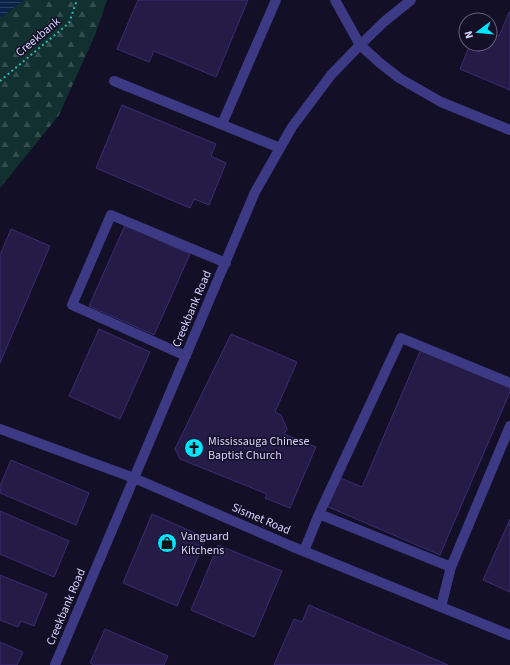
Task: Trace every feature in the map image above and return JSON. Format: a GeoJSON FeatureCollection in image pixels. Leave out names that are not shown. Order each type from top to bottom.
{"type":"FeatureCollection","features":[{"type":"Feature","properties":{"kind":"street"},"geometry":{"type":"LineString","coordinates":[[222,124],[276,0]]}},
{"type":"Feature","properties":{"kind":"street"},"geometry":{"type":"LineString","coordinates":[[335,0],[360,45],[399,78],[441,102],[510,130]]}},
{"type":"Feature","properties":{"kind":"street","name":"Creekbank Road"},"geometry":{"type":"LineString","coordinates":[[55,665],[255,192],[292,127],[331,75],[385,21],[411,0]]}},
{"type":"Feature","properties":{"kind":"street"},"geometry":{"type":"LineString","coordinates":[[114,81],[280,148]]}},
{"type":"Feature","properties":{"kind":"street"},"geometry":{"type":"LineString","coordinates":[[186,356],[72,305],[111,215],[226,263]]}},
{"type":"Feature","properties":{"kind":"street"},"geometry":{"type":"LineString","coordinates":[[304,551],[319,514],[401,338],[510,383]]}},
{"type":"Feature","properties":{"kind":"street"},"geometry":{"type":"LineString","coordinates":[[441,607],[451,567],[510,426]]}},
{"type":"Feature","properties":{"kind":"street","name":"Sismet Road"},"geometry":{"type":"LineString","coordinates":[[0,430],[134,478],[304,551],[510,635]]}},
{"type":"Feature","properties":{"kind":"street"},"geometry":{"type":"LineString","coordinates":[[319,514],[451,567]]}},
{"type":"Feature","properties":{"kind":"path","name":"Creekbank"},"geometry":{"type":"LineString","coordinates":[[0,81],[69,23],[77,0]]}},
{"type":"Feature","properties":{"kind":"green space"},"geometry":{"type":"Polygon","coordinates":[[[24,0],[107,0],[95,35],[59,115],[0,188],[0,18],[24,0]]]}},
{"type":"Feature","properties":{"kind":"water"},"geometry":{"type":"Polygon","coordinates":[[[0,0],[24,0],[0,18],[0,0]]]}},
{"type":"Feature","properties":{"kind":"building"},"geometry":{"type":"Polygon","coordinates":[[[138,0],[248,0],[216,77],[154,51],[149,62],[117,49],[138,0]]]}},
{"type":"Feature","properties":{"kind":"building"},"geometry":{"type":"Polygon","coordinates":[[[510,12],[510,90],[460,69],[467,52],[498,52],[499,36],[510,12]]]}},
{"type":"Feature","properties":{"kind":"building"},"geometry":{"type":"Polygon","coordinates":[[[122,105],[216,144],[211,156],[226,163],[209,205],[194,199],[190,208],[96,168],[122,105]]]}},
{"type":"Feature","properties":{"kind":"building"},"geometry":{"type":"Polygon","coordinates":[[[125,225],[190,254],[154,335],[89,306],[125,225]]]}},
{"type":"Feature","properties":{"kind":"building"},"geometry":{"type":"Polygon","coordinates":[[[11,229],[50,246],[0,363],[0,255],[11,229]]]}},
{"type":"Feature","properties":{"kind":"building"},"geometry":{"type":"Polygon","coordinates":[[[99,329],[150,352],[120,419],[69,396],[99,329]]]}},
{"type":"Feature","properties":{"kind":"building"},"geometry":{"type":"Polygon","coordinates":[[[231,334],[297,362],[275,412],[281,415],[287,429],[284,434],[316,447],[290,508],[265,498],[267,494],[180,459],[175,449],[231,334]]]}},
{"type":"Feature","properties":{"kind":"building"},"geometry":{"type":"Polygon","coordinates":[[[421,349],[510,387],[510,392],[440,555],[326,506],[338,477],[362,487],[421,349]]]}},
{"type":"Feature","properties":{"kind":"building"},"geometry":{"type":"Polygon","coordinates":[[[11,460],[89,493],[76,525],[0,493],[0,486],[11,460]]]}},
{"type":"Feature","properties":{"kind":"building"},"geometry":{"type":"Polygon","coordinates":[[[0,511],[69,541],[54,577],[0,554],[0,511]]]}},
{"type":"Feature","properties":{"kind":"building"},"geometry":{"type":"Polygon","coordinates":[[[152,514],[206,538],[177,606],[123,583],[152,514]]]}},
{"type":"Feature","properties":{"kind":"building"},"geometry":{"type":"Polygon","coordinates":[[[510,519],[510,592],[483,580],[510,519]]]}},
{"type":"Feature","properties":{"kind":"building"},"geometry":{"type":"Polygon","coordinates":[[[218,545],[282,571],[254,637],[191,610],[218,545]]]}},
{"type":"Feature","properties":{"kind":"building"},"geometry":{"type":"Polygon","coordinates":[[[0,575],[47,594],[34,626],[21,621],[18,627],[0,620],[0,575]]]}},
{"type":"Feature","properties":{"kind":"building"},"geometry":{"type":"Polygon","coordinates":[[[309,605],[448,665],[274,665],[294,619],[302,622],[309,605]]]}},
{"type":"Feature","properties":{"kind":"building"},"geometry":{"type":"Polygon","coordinates":[[[105,629],[168,656],[164,665],[94,665],[90,663],[105,629]]]}},
{"type":"Feature","properties":{"kind":"building"},"geometry":{"type":"Polygon","coordinates":[[[0,642],[23,652],[17,665],[0,665],[0,642]]]}},
{"type":"Feature","properties":{"kind":"place","name":"Mississauga Chinese Baptist Church"},"geometry":{"type":"Point","coordinates":[194,448]}},
{"type":"Feature","properties":{"kind":"place","name":"Vanguard Kitchens"},"geometry":{"type":"Point","coordinates":[167,543]}}]}
